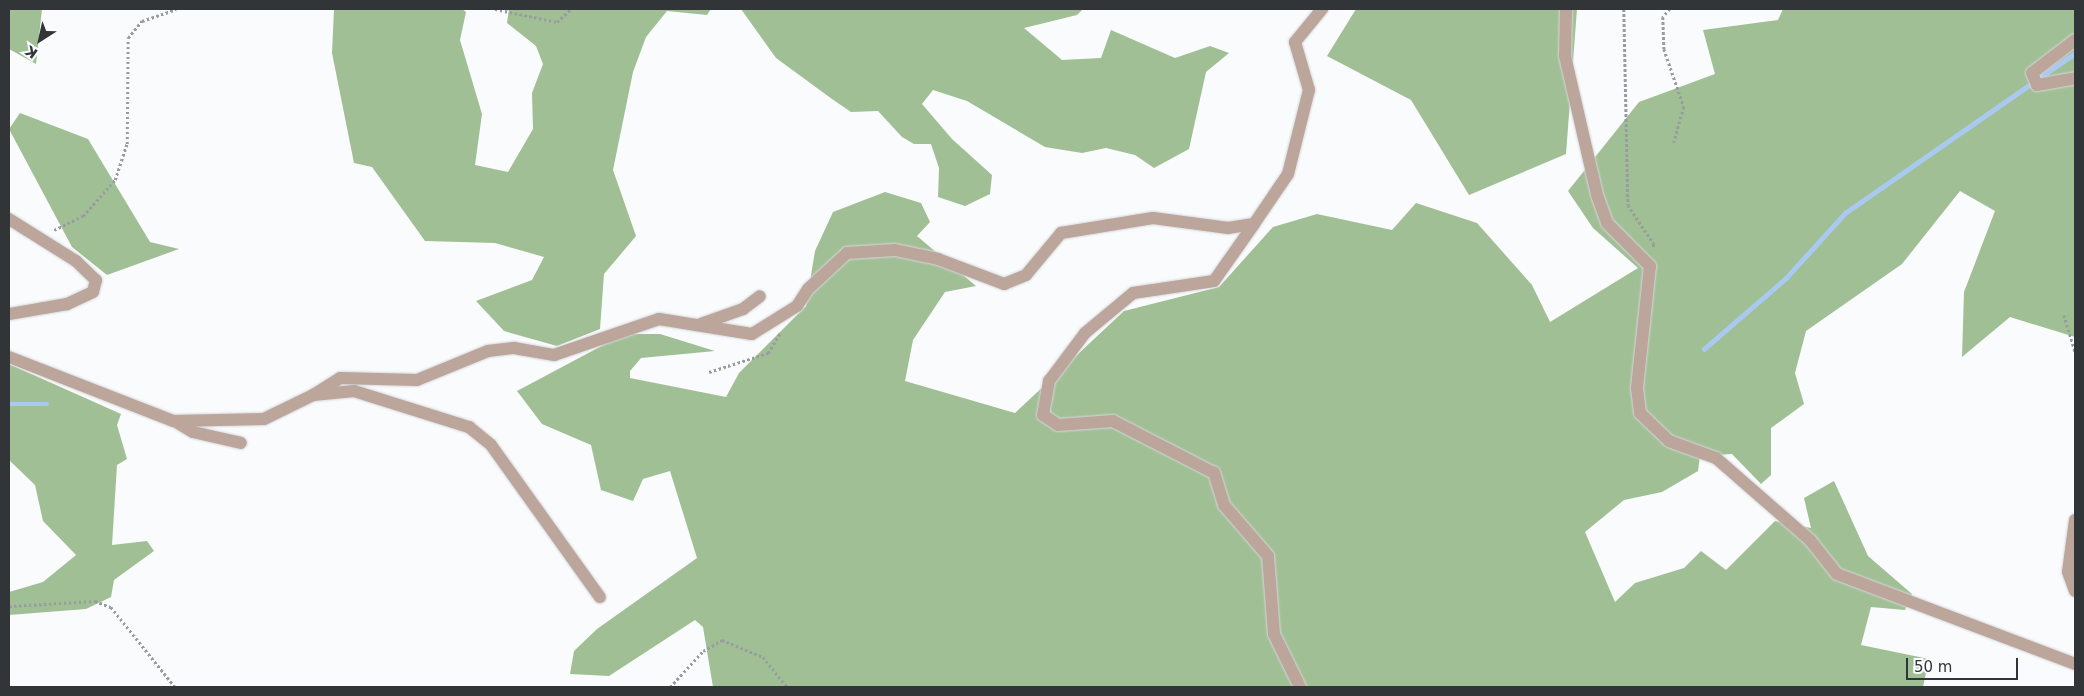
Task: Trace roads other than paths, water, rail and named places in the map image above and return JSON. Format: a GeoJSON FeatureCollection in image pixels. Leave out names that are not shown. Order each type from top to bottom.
{"type":"FeatureCollection","features":[{"type":"Feature","properties":{"kind":"street"},"geometry":{"type":"LineString","coordinates":[[1300,687],[1274,634],[1268,556],[1224,505],[1214,473],[1113,421],[1058,425],[1043,415],[1049,381],[1085,333],[1133,293],[1214,281],[1254,224],[1288,174],[1309,90],[1295,42],[1322,9]]}},
{"type":"Feature","properties":{"kind":"street"},"geometry":{"type":"LineString","coordinates":[[1566,9],[1566,56],[1597,195],[1607,223],[1650,266],[1637,388],[1640,413],[1651,426],[1670,441],[1716,458],[1810,540],[1837,574],[2075,664]]}},
{"type":"Feature","properties":{"kind":"street"},"geometry":{"type":"LineString","coordinates":[[2075,40],[2032,74],[2037,85],[2075,78]]}},
{"type":"Feature","properties":{"kind":"street"},"geometry":{"type":"LineString","coordinates":[[173,421],[264,419],[313,395],[340,378],[416,380],[488,351],[514,348],[554,355],[659,320],[752,334],[786,315],[847,253],[895,250],[938,259],[1004,284],[1026,275],[1061,233],[1153,218],[1228,228],[1254,224]]}},
{"type":"Feature","properties":{"kind":"street"},"geometry":{"type":"LineString","coordinates":[[9,219],[76,261],[96,280],[93,292],[67,304],[9,314]]}},
{"type":"Feature","properties":{"kind":"street"},"geometry":{"type":"LineString","coordinates":[[696,325],[743,309],[760,296]]}},
{"type":"Feature","properties":{"kind":"street"},"geometry":{"type":"LineString","coordinates":[[9,357],[173,421],[193,432],[241,444]]}},
{"type":"Feature","properties":{"kind":"street"},"geometry":{"type":"LineString","coordinates":[[313,395],[354,391],[469,427],[491,445],[600,598]]}},
{"type":"Feature","properties":{"kind":"street"},"geometry":{"type":"LineString","coordinates":[[2075,520],[2068,572],[2075,591]]}},
{"type":"Feature","properties":{"kind":"waterway"},"geometry":{"type":"LineString","coordinates":[[1704,349],[1786,278],[1845,213],[2075,53]]}},
{"type":"Feature","properties":{"kind":"waterway"},"geometry":{"type":"LineString","coordinates":[[9,404],[47,404]]}}]}
